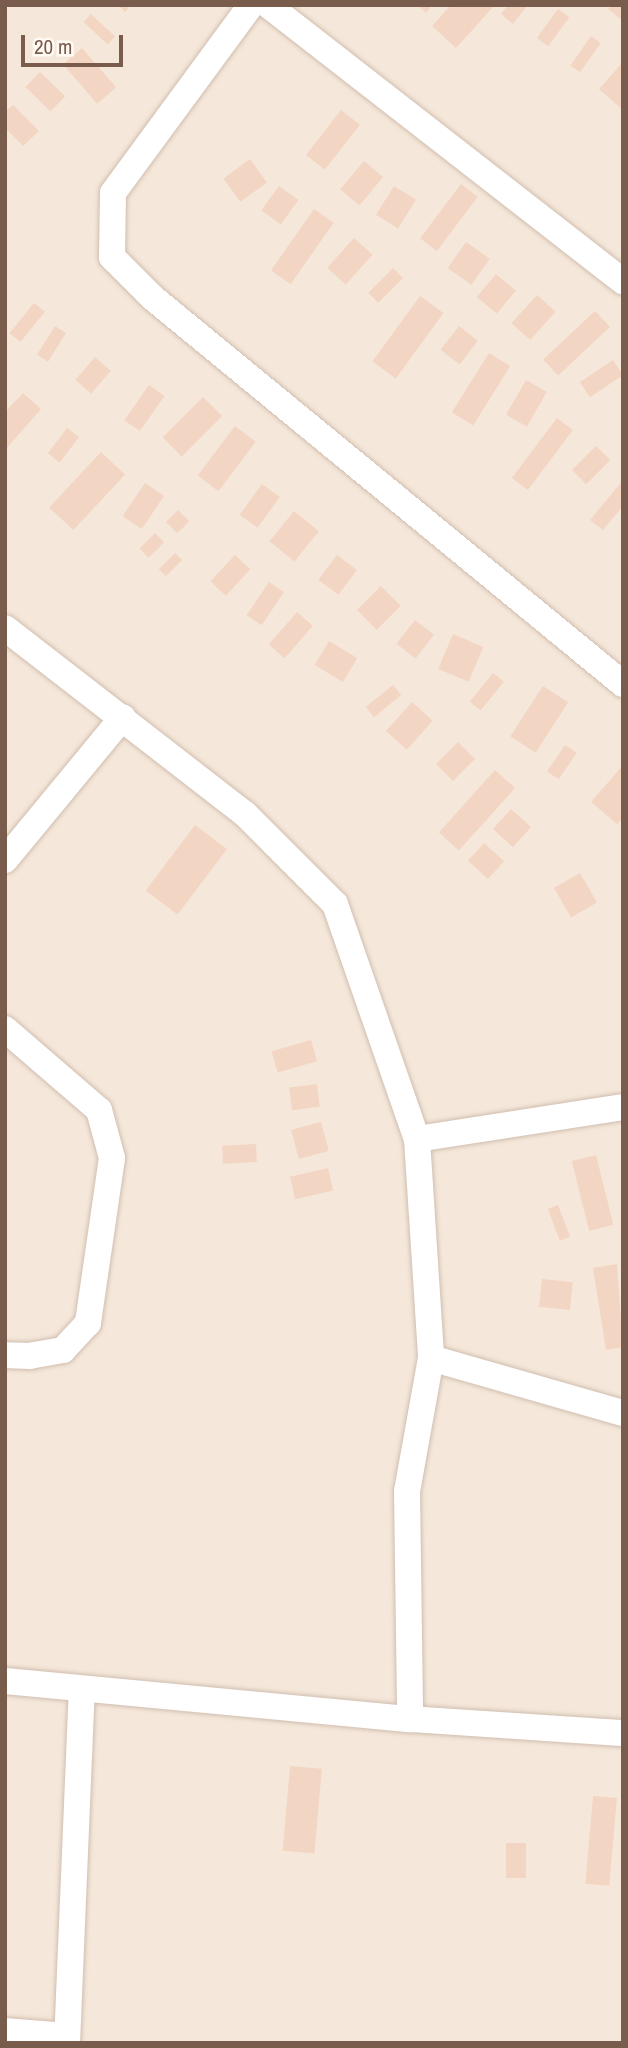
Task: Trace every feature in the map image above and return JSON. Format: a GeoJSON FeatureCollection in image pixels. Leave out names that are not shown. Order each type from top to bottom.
{"type":"FeatureCollection","features":[{"type":"Feature","properties":{"kind":"street"},"geometry":{"type":"LineString","coordinates":[[251,5],[113,193],[112,257],[153,298],[623,684]]}},
{"type":"Feature","properties":{"kind":"street"},"geometry":{"type":"LineString","coordinates":[[268,5],[623,281]]}},
{"type":"Feature","properties":{"kind":"street"},"geometry":{"type":"LineString","coordinates":[[5,628],[245,814],[335,904],[417,1139],[431,1358],[407,1491],[410,1719]]}},
{"type":"Feature","properties":{"kind":"street"},"geometry":{"type":"LineString","coordinates":[[5,860],[123,717]]}},
{"type":"Feature","properties":{"kind":"street"},"geometry":{"type":"LineString","coordinates":[[5,1029],[99,1110],[112,1158],[88,1323],[63,1350],[30,1356],[5,1355]]}},
{"type":"Feature","properties":{"kind":"street"},"geometry":{"type":"LineString","coordinates":[[417,1139],[623,1107]]}},
{"type":"Feature","properties":{"kind":"street"},"geometry":{"type":"LineString","coordinates":[[431,1358],[623,1413]]}},
{"type":"Feature","properties":{"kind":"street"},"geometry":{"type":"LineString","coordinates":[[5,1681],[410,1719],[623,1733]]}},
{"type":"Feature","properties":{"kind":"street"},"geometry":{"type":"LineString","coordinates":[[5,2031],[67,2040],[82,1690]]}},
{"type":"Feature","properties":{"kind":"shaded area"},"geometry":{"type":"Polygon","coordinates":[[[10,5],[623,5],[623,2043],[5,2043],[5,12],[10,5]]]}},
{"type":"Feature","properties":{"kind":"building"},"geometry":{"type":"Polygon","coordinates":[[[118,5],[131,5],[125,12],[118,5]]]}},
{"type":"Feature","properties":{"kind":"building"},"geometry":{"type":"Polygon","coordinates":[[[417,5],[432,5],[426,13],[417,5]]]}},
{"type":"Feature","properties":{"kind":"building"},"geometry":{"type":"Polygon","coordinates":[[[451,5],[495,5],[456,48],[432,26],[451,5]]]}},
{"type":"Feature","properties":{"kind":"building"},"geometry":{"type":"Polygon","coordinates":[[[508,5],[528,5],[513,24],[501,14],[508,5]]]}},
{"type":"Feature","properties":{"kind":"building"},"geometry":{"type":"Polygon","coordinates":[[[612,5],[623,5],[623,21],[608,9],[612,5]]]}},
{"type":"Feature","properties":{"kind":"building"},"geometry":{"type":"Polygon","coordinates":[[[558,9],[569,17],[548,46],[537,38],[558,9]]]}},
{"type":"Feature","properties":{"kind":"building"},"geometry":{"type":"Polygon","coordinates":[[[91,14],[115,37],[108,45],[83,22],[91,14]]]}},
{"type":"Feature","properties":{"kind":"building"},"geometry":{"type":"Polygon","coordinates":[[[591,36],[601,43],[580,72],[570,65],[591,36]]]}},
{"type":"Feature","properties":{"kind":"building"},"geometry":{"type":"Polygon","coordinates":[[[82,48],[116,87],[97,104],[63,64],[82,48]]]}},
{"type":"Feature","properties":{"kind":"building"},"geometry":{"type":"Polygon","coordinates":[[[623,62],[623,110],[599,89],[623,62]]]}},
{"type":"Feature","properties":{"kind":"building"},"geometry":{"type":"Polygon","coordinates":[[[40,72],[65,96],[51,111],[25,87],[40,72]]]}},
{"type":"Feature","properties":{"kind":"building"},"geometry":{"type":"Polygon","coordinates":[[[13,105],[39,131],[23,146],[5,128],[5,112],[13,105]]]}},
{"type":"Feature","properties":{"kind":"building"},"geometry":{"type":"Polygon","coordinates":[[[341,110],[360,125],[325,170],[306,155],[341,110]]]}},
{"type":"Feature","properties":{"kind":"building"},"geometry":{"type":"Polygon","coordinates":[[[250,159],[267,182],[240,202],[223,178],[250,159]]]}},
{"type":"Feature","properties":{"kind":"building"},"geometry":{"type":"Polygon","coordinates":[[[364,161],[383,177],[359,205],[340,189],[364,161]]]}},
{"type":"Feature","properties":{"kind":"building"},"geometry":{"type":"Polygon","coordinates":[[[461,184],[478,197],[437,251],[420,238],[461,184]]]}},
{"type":"Feature","properties":{"kind":"building"},"geometry":{"type":"Polygon","coordinates":[[[279,186],[298,200],[281,224],[261,210],[279,186]]]}},
{"type":"Feature","properties":{"kind":"building"},"geometry":{"type":"Polygon","coordinates":[[[394,186],[416,200],[398,229],[376,215],[394,186]]]}},
{"type":"Feature","properties":{"kind":"building"},"geometry":{"type":"Polygon","coordinates":[[[314,209],[334,223],[291,284],[271,270],[314,209]]]}},
{"type":"Feature","properties":{"kind":"building"},"geometry":{"type":"Polygon","coordinates":[[[354,238],[373,255],[346,284],[327,268],[354,238]]]}},
{"type":"Feature","properties":{"kind":"building"},"geometry":{"type":"Polygon","coordinates":[[[466,242],[490,259],[471,285],[448,268],[466,242]]]}},
{"type":"Feature","properties":{"kind":"building"},"geometry":{"type":"Polygon","coordinates":[[[393,268],[403,278],[378,303],[368,293],[393,268]]]}},
{"type":"Feature","properties":{"kind":"building"},"geometry":{"type":"Polygon","coordinates":[[[496,274],[516,291],[497,314],[477,297],[496,274]]]}},
{"type":"Feature","properties":{"kind":"building"},"geometry":{"type":"Polygon","coordinates":[[[537,295],[556,312],[530,340],[512,323],[537,295]]]}},
{"type":"Feature","properties":{"kind":"building"},"geometry":{"type":"Polygon","coordinates":[[[420,296],[443,313],[396,379],[372,362],[420,296]]]}},
{"type":"Feature","properties":{"kind":"building"},"geometry":{"type":"Polygon","coordinates":[[[34,303],[45,312],[20,342],[9,333],[34,303]]]}},
{"type":"Feature","properties":{"kind":"building"},"geometry":{"type":"Polygon","coordinates":[[[595,311],[610,327],[558,376],[543,359],[595,311]]]}},
{"type":"Feature","properties":{"kind":"building"},"geometry":{"type":"Polygon","coordinates":[[[55,326],[66,333],[48,362],[37,355],[55,326]]]}},
{"type":"Feature","properties":{"kind":"building"},"geometry":{"type":"Polygon","coordinates":[[[459,326],[478,341],[459,364],[441,350],[459,326]]]}},
{"type":"Feature","properties":{"kind":"building"},"geometry":{"type":"Polygon","coordinates":[[[489,353],[510,366],[473,426],[452,412],[489,353]]]}},
{"type":"Feature","properties":{"kind":"building"},"geometry":{"type":"Polygon","coordinates":[[[95,357],[111,371],[91,393],[75,380],[95,357]]]}},
{"type":"Feature","properties":{"kind":"building"},"geometry":{"type":"Polygon","coordinates":[[[613,360],[623,375],[590,397],[580,382],[613,360]]]}},
{"type":"Feature","properties":{"kind":"building"},"geometry":{"type":"Polygon","coordinates":[[[526,380],[547,392],[527,427],[506,415],[526,380]]]}},
{"type":"Feature","properties":{"kind":"building"},"geometry":{"type":"Polygon","coordinates":[[[149,385],[165,396],[140,431],[124,420],[149,385]]]}},
{"type":"Feature","properties":{"kind":"building"},"geometry":{"type":"Polygon","coordinates":[[[23,393],[41,409],[5,450],[5,412],[23,393]]]}},
{"type":"Feature","properties":{"kind":"building"},"geometry":{"type":"Polygon","coordinates":[[[203,397],[222,416],[182,456],[163,437],[203,397]]]}},
{"type":"Feature","properties":{"kind":"building"},"geometry":{"type":"Polygon","coordinates":[[[557,418],[573,430],[528,490],[512,478],[557,418]]]}},
{"type":"Feature","properties":{"kind":"building"},"geometry":{"type":"Polygon","coordinates":[[[235,426],[256,442],[218,491],[198,476],[235,426]]]}},
{"type":"Feature","properties":{"kind":"building"},"geometry":{"type":"Polygon","coordinates":[[[67,428],[79,437],[60,463],[48,454],[67,428]]]}},
{"type":"Feature","properties":{"kind":"building"},"geometry":{"type":"Polygon","coordinates":[[[596,446],[610,460],[586,484],[572,470],[596,446]]]}},
{"type":"Feature","properties":{"kind":"building"},"geometry":{"type":"Polygon","coordinates":[[[101,452],[125,475],[73,530],[49,508],[101,452]]]}},
{"type":"Feature","properties":{"kind":"building"},"geometry":{"type":"Polygon","coordinates":[[[623,480],[623,506],[603,530],[590,520],[623,480]]]}},
{"type":"Feature","properties":{"kind":"building"},"geometry":{"type":"Polygon","coordinates":[[[145,483],[164,496],[142,529],[123,516],[145,483]]]}},
{"type":"Feature","properties":{"kind":"building"},"geometry":{"type":"Polygon","coordinates":[[[262,484],[280,497],[257,528],[240,515],[262,484]]]}},
{"type":"Feature","properties":{"kind":"building"},"geometry":{"type":"Polygon","coordinates":[[[178,510],[189,521],[177,533],[166,522],[178,510]]]}},
{"type":"Feature","properties":{"kind":"building"},"geometry":{"type":"Polygon","coordinates":[[[294,511],[319,531],[294,561],[269,541],[294,511]]]}},
{"type":"Feature","properties":{"kind":"building"},"geometry":{"type":"Polygon","coordinates":[[[155,533],[164,542],[149,558],[139,549],[155,533]]]}},
{"type":"Feature","properties":{"kind":"building"},"geometry":{"type":"Polygon","coordinates":[[[175,553],[182,560],[166,576],[159,569],[175,553]]]}},
{"type":"Feature","properties":{"kind":"building"},"geometry":{"type":"Polygon","coordinates":[[[235,555],[250,569],[226,596],[210,581],[235,555]]]}},
{"type":"Feature","properties":{"kind":"building"},"geometry":{"type":"Polygon","coordinates":[[[337,555],[357,570],[338,595],[318,580],[337,555]]]}},
{"type":"Feature","properties":{"kind":"building"},"geometry":{"type":"Polygon","coordinates":[[[269,582],[284,592],[262,625],[247,615],[269,582]]]}},
{"type":"Feature","properties":{"kind":"building"},"geometry":{"type":"Polygon","coordinates":[[[381,586],[401,606],[377,630],[357,610],[381,586]]]}},
{"type":"Feature","properties":{"kind":"building"},"geometry":{"type":"Polygon","coordinates":[[[297,612],[313,626],[285,658],[269,644],[297,612]]]}},
{"type":"Feature","properties":{"kind":"building"},"geometry":{"type":"Polygon","coordinates":[[[415,620],[434,635],[415,658],[397,644],[415,620]]]}},
{"type":"Feature","properties":{"kind":"building"},"geometry":{"type":"Polygon","coordinates":[[[453,634],[483,647],[469,682],[438,669],[453,634]]]}},
{"type":"Feature","properties":{"kind":"building"},"geometry":{"type":"Polygon","coordinates":[[[329,641],[357,658],[343,682],[315,665],[329,641]]]}},
{"type":"Feature","properties":{"kind":"building"},"geometry":{"type":"Polygon","coordinates":[[[493,673],[504,682],[481,711],[470,702],[493,673]]]}},
{"type":"Feature","properties":{"kind":"building"},"geometry":{"type":"Polygon","coordinates":[[[393,685],[401,695],[374,717],[366,707],[393,685]]]}},
{"type":"Feature","properties":{"kind":"building"},"geometry":{"type":"Polygon","coordinates":[[[543,686],[568,702],[535,753],[510,736],[543,686]]]}},
{"type":"Feature","properties":{"kind":"building"},"geometry":{"type":"Polygon","coordinates":[[[412,702],[433,721],[407,750],[386,731],[412,702]]]}},
{"type":"Feature","properties":{"kind":"building"},"geometry":{"type":"Polygon","coordinates":[[[458,742],[475,759],[453,781],[436,764],[458,742]]]}},
{"type":"Feature","properties":{"kind":"building"},"geometry":{"type":"Polygon","coordinates":[[[565,745],[577,753],[559,779],[547,772],[565,745]]]}},
{"type":"Feature","properties":{"kind":"building"},"geometry":{"type":"Polygon","coordinates":[[[623,765],[623,818],[617,824],[591,802],[623,765]]]}},
{"type":"Feature","properties":{"kind":"building"},"geometry":{"type":"Polygon","coordinates":[[[495,770],[515,788],[459,850],[439,832],[495,770]]]}},
{"type":"Feature","properties":{"kind":"building"},"geometry":{"type":"Polygon","coordinates":[[[511,809],[531,827],[513,847],[493,829],[511,809]]]}},
{"type":"Feature","properties":{"kind":"building"},"geometry":{"type":"Polygon","coordinates":[[[195,825],[227,849],[178,915],[146,890],[195,825]]]}},
{"type":"Feature","properties":{"kind":"building"},"geometry":{"type":"Polygon","coordinates":[[[484,843],[504,861],[488,879],[468,861],[484,843]]]}},
{"type":"Feature","properties":{"kind":"building"},"geometry":{"type":"Polygon","coordinates":[[[580,873],[597,902],[571,917],[554,888],[580,873]]]}},
{"type":"Feature","properties":{"kind":"building"},"geometry":{"type":"Polygon","coordinates":[[[311,1040],[317,1061],[278,1072],[272,1051],[311,1040]]]}},
{"type":"Feature","properties":{"kind":"building"},"geometry":{"type":"Polygon","coordinates":[[[317,1084],[320,1107],[292,1110],[289,1087],[317,1084]]]}},
{"type":"Feature","properties":{"kind":"building"},"geometry":{"type":"Polygon","coordinates":[[[321,1122],[329,1151],[299,1159],[291,1130],[321,1122]]]}},
{"type":"Feature","properties":{"kind":"building"},"geometry":{"type":"Polygon","coordinates":[[[256,1144],[257,1162],[223,1164],[222,1146],[256,1144]]]}},
{"type":"Feature","properties":{"kind":"building"},"geometry":{"type":"Polygon","coordinates":[[[596,1155],[613,1225],[589,1231],[572,1161],[596,1155]]]}},
{"type":"Feature","properties":{"kind":"building"},"geometry":{"type":"Polygon","coordinates":[[[328,1168],[333,1190],[295,1199],[290,1177],[328,1168]]]}},
{"type":"Feature","properties":{"kind":"building"},"geometry":{"type":"Polygon","coordinates":[[[558,1205],[570,1237],[560,1241],[548,1209],[558,1205]]]}},
{"type":"Feature","properties":{"kind":"building"},"geometry":{"type":"Polygon","coordinates":[[[617,1264],[623,1347],[606,1350],[593,1268],[617,1264]]]}},
{"type":"Feature","properties":{"kind":"building"},"geometry":{"type":"Polygon","coordinates":[[[542,1279],[573,1282],[570,1310],[539,1307],[542,1279]]]}},
{"type":"Feature","properties":{"kind":"building"},"geometry":{"type":"Polygon","coordinates":[[[290,1766],[322,1769],[314,1853],[283,1851],[290,1766]]]}},
{"type":"Feature","properties":{"kind":"building"},"geometry":{"type":"Polygon","coordinates":[[[593,1796],[617,1798],[609,1886],[585,1884],[593,1796]]]}},
{"type":"Feature","properties":{"kind":"building"},"geometry":{"type":"Polygon","coordinates":[[[506,1843],[526,1843],[526,1878],[506,1878],[506,1843]]]}}]}
